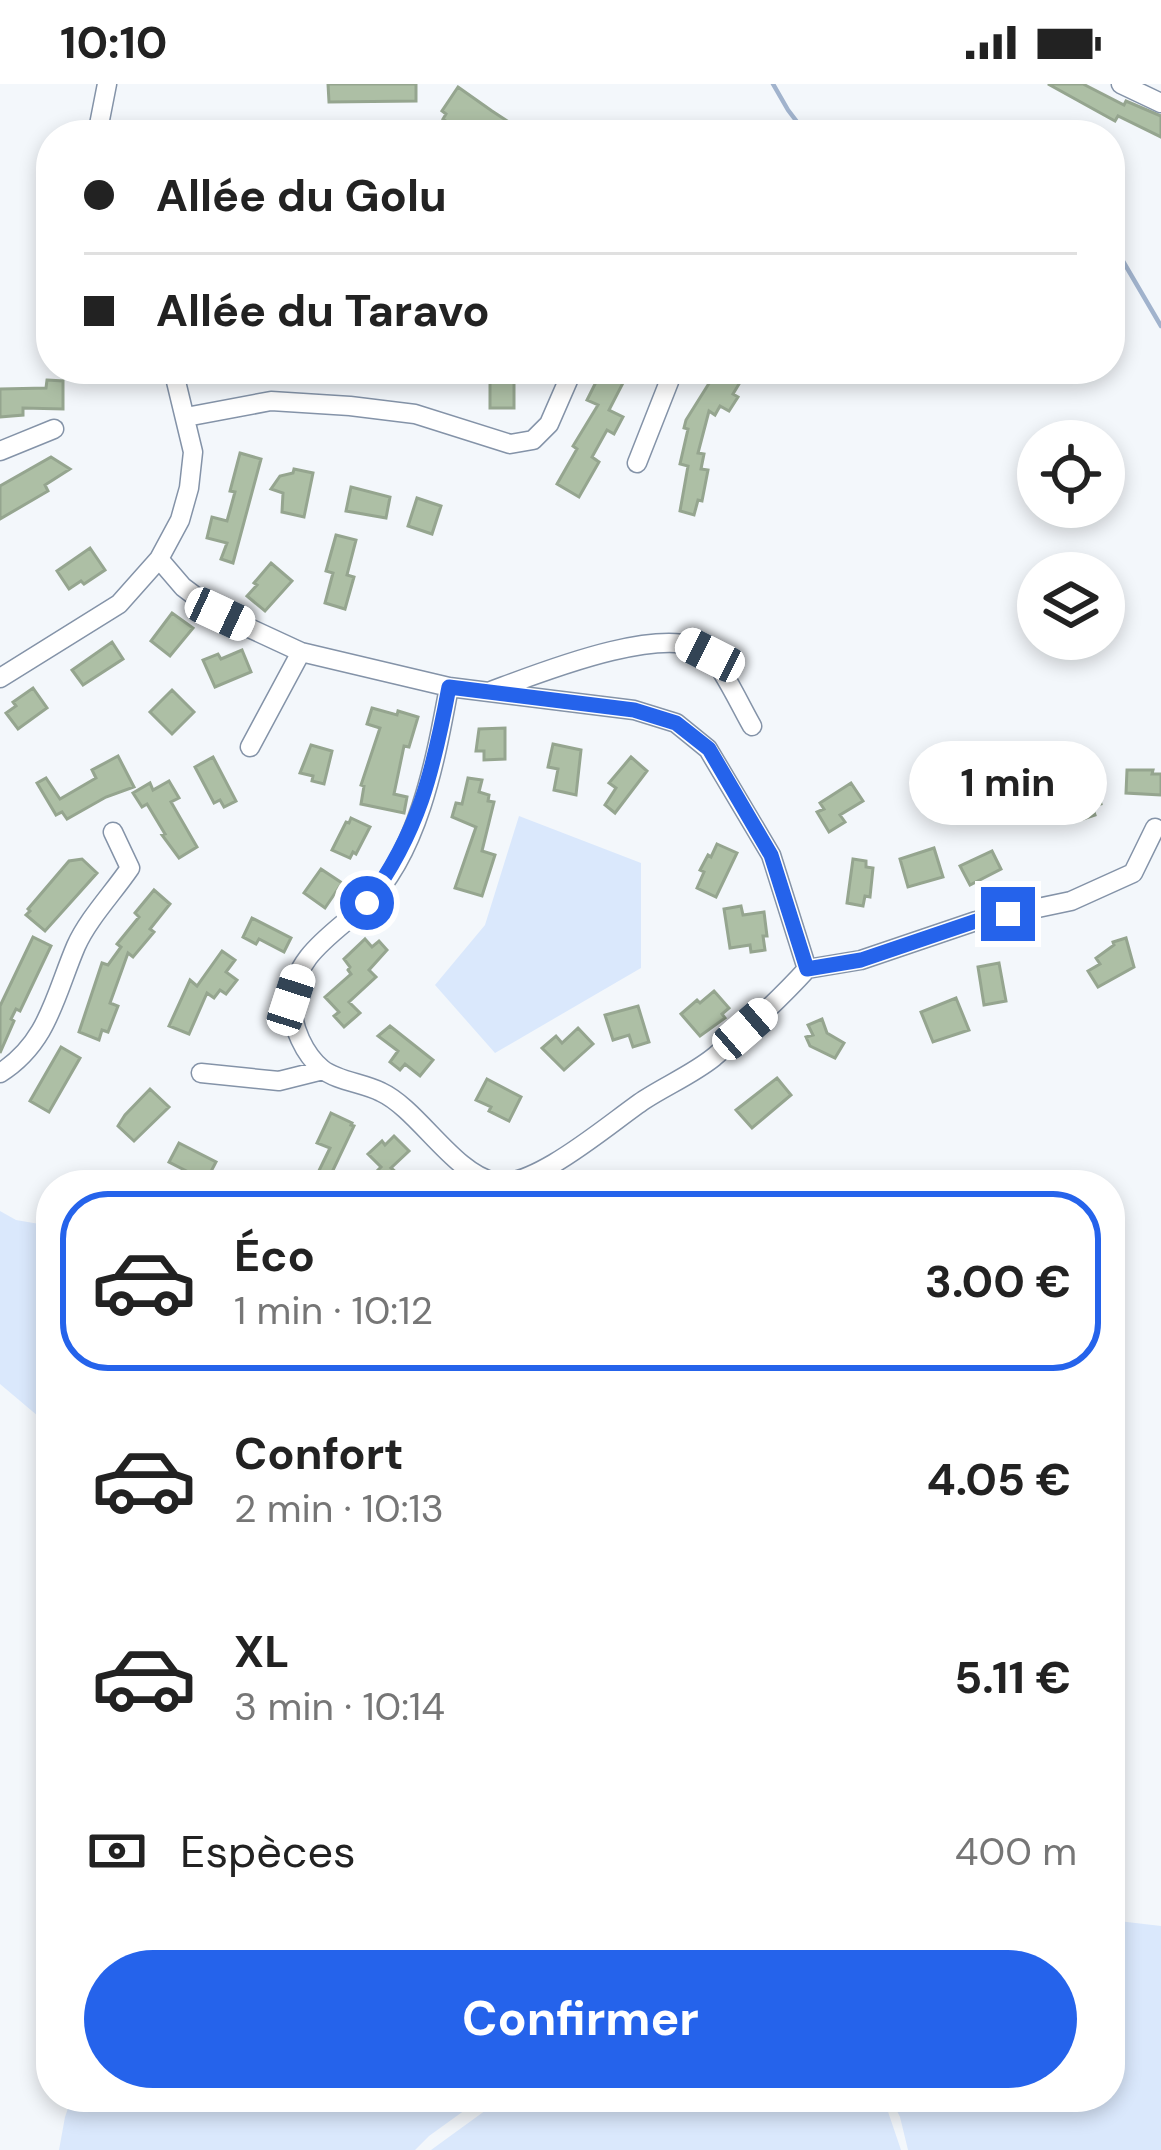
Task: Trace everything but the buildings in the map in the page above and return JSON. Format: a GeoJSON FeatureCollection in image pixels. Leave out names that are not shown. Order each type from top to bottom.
{"type":"FeatureCollection","features":[{"type":"Feature","properties":{"kind":"street"},"geometry":{"type":"LineString","coordinates":[[100,120],[106,84]]}},
{"type":"Feature","properties":{"kind":"street"},"geometry":{"type":"LineString","coordinates":[[1121,84],[1161,103]]}},
{"type":"Feature","properties":{"kind":"street"},"geometry":{"type":"LineString","coordinates":[[0,678],[119,604],[159,559],[180,520],[193,452],[177,384]]}},
{"type":"Feature","properties":{"kind":"street"},"geometry":{"type":"LineString","coordinates":[[186,417],[271,401],[350,406],[415,414],[510,444],[532,440],[549,424],[566,384]]}},
{"type":"Feature","properties":{"kind":"street"},"geometry":{"type":"LineString","coordinates":[[637,463],[668,384]]}},
{"type":"Feature","properties":{"kind":"street"},"geometry":{"type":"LineString","coordinates":[[0,451],[54,429]]}},
{"type":"Feature","properties":{"kind":"street"},"geometry":{"type":"LineString","coordinates":[[159,559],[184,587],[220,614],[301,652],[449,687],[634,710],[676,723],[709,749],[771,855],[807,969]]}},
{"type":"Feature","properties":{"kind":"street"},"geometry":{"type":"LineString","coordinates":[[487,693],[641,644],[688,643],[710,655],[752,726]]}},
{"type":"Feature","properties":{"kind":"street"},"geometry":{"type":"LineString","coordinates":[[250,747],[301,652]]}},
{"type":"Feature","properties":{"kind":"street"},"geometry":{"type":"LineString","coordinates":[[322,1070],[296,1034],[291,1000],[303,964],[324,938],[367,903],[393,868],[413,827],[431,770],[449,687]]}},
{"type":"Feature","properties":{"kind":"street"},"geometry":{"type":"LineString","coordinates":[[539,1170],[709,1061],[807,969],[861,960],[976,921],[1071,901],[1133,873],[1155,828]]}},
{"type":"Feature","properties":{"kind":"street"},"geometry":{"type":"LineString","coordinates":[[0,1073],[22,1060],[38,1036],[77,942],[130,868],[112,832]]}},
{"type":"Feature","properties":{"kind":"street"},"geometry":{"type":"LineString","coordinates":[[201,1072],[279,1081],[322,1070],[386,1093],[472,1170]]}},
{"type":"Feature","properties":{"kind":"shaded area"},"geometry":{"type":"Polygon","coordinates":[[[519,816],[641,863],[641,968],[495,1053],[435,985],[485,925],[519,816]]]}},
{"type":"Feature","properties":{"kind":"shaded area"},"geometry":{"type":"Polygon","coordinates":[[[0,1211],[36,1223],[36,1414],[0,1384],[0,1211]]]}},
{"type":"Feature","properties":{"kind":"shaded area"},"geometry":{"type":"Polygon","coordinates":[[[1125,1922],[1161,1926],[1161,2150],[908,2150],[898,2112],[1125,2112],[1125,1922]]]}},
{"type":"Feature","properties":{"kind":"shaded area"},"geometry":{"type":"Polygon","coordinates":[[[67,2112],[462,2112],[415,2150],[59,2150],[67,2112]]]}},
{"type":"Feature","properties":{"kind":"shaded area"},"geometry":{"type":"Polygon","coordinates":[[[483,2112],[888,2112],[901,2150],[431,2150],[483,2112]]]}},
{"type":"Feature","properties":{"kind":"waterway"},"geometry":{"type":"LineString","coordinates":[[773,84],[796,120]]}},
{"type":"Feature","properties":{"kind":"waterway"},"geometry":{"type":"LineString","coordinates":[[1125,265],[1161,326]]}},
{"type":"Feature","properties":{"kind":"route"},"geometry":{"type":"LineString","coordinates":[[367,903],[393,868],[413,827],[437,752],[449,687],[634,710],[676,723],[709,749],[771,855],[807,969],[861,960],[1008,914]]}}]}
